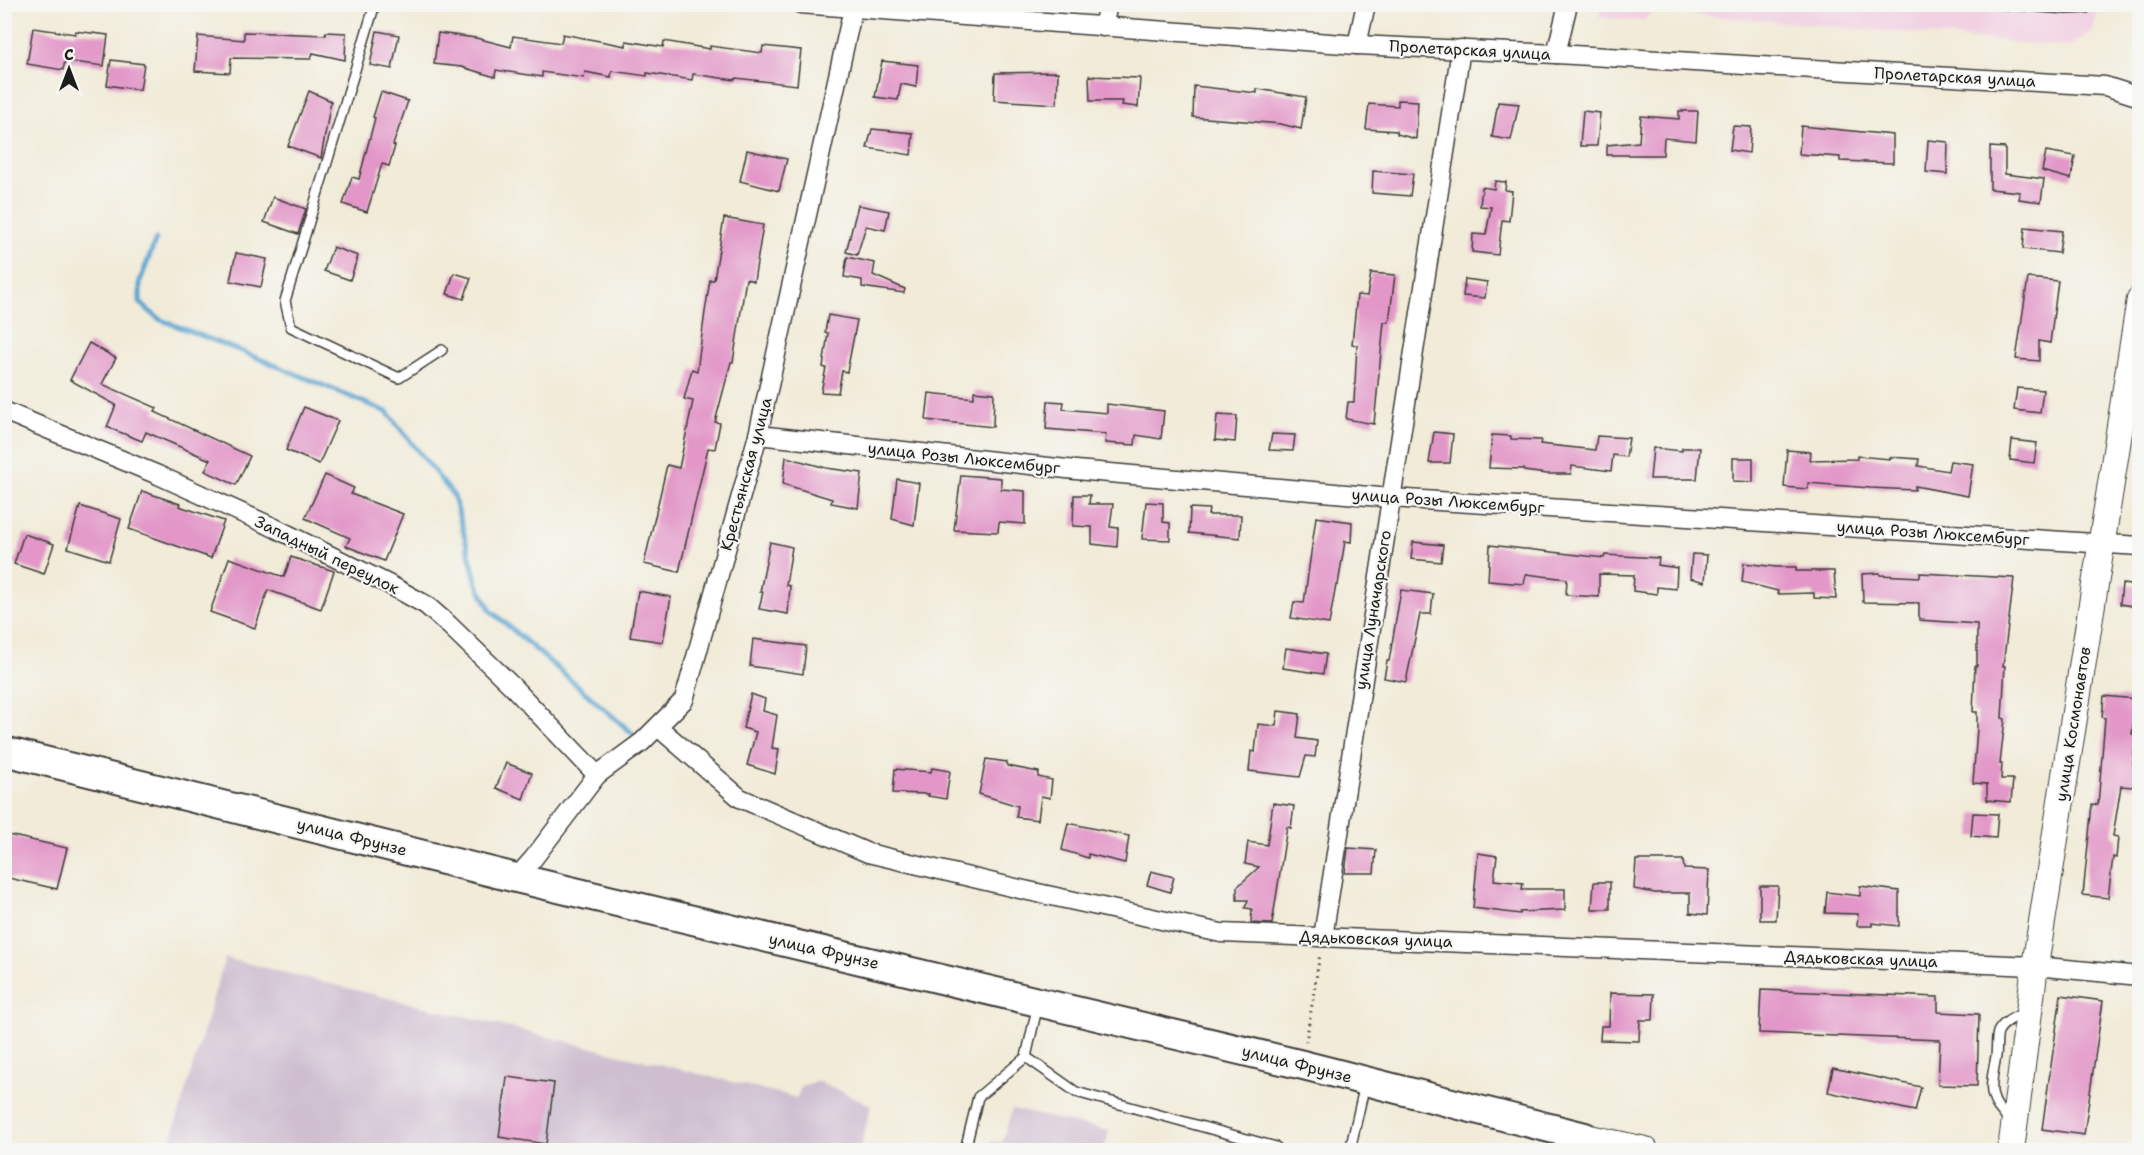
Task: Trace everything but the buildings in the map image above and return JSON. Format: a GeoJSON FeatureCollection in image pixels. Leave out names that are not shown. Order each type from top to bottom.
{"type":"FeatureCollection","features":[{"type":"Feature","properties":{"kind":"main road","name":"улица Фрунзе"},"geometry":{"type":"LineString","coordinates":[[4,751],[516,878],[1303,1065],[1591,1144]]}},
{"type":"Feature","properties":{"kind":"street","name":"Пролетарская улица"},"geometry":{"type":"LineString","coordinates":[[800,4],[1357,45],[1556,54],[2105,86],[2139,97]]}},
{"type":"Feature","properties":{"kind":"street"},"geometry":{"type":"LineString","coordinates":[[1103,27],[1108,4]]}},
{"type":"Feature","properties":{"kind":"street"},"geometry":{"type":"LineString","coordinates":[[1357,45],[1366,4]]}},
{"type":"Feature","properties":{"kind":"street"},"geometry":{"type":"LineString","coordinates":[[1556,54],[1568,4]]}},
{"type":"Feature","properties":{"kind":"street","name":"Крестьянская улица"},"geometry":{"type":"LineString","coordinates":[[516,878],[597,775],[642,742],[684,700],[758,435],[854,7]]}},
{"type":"Feature","properties":{"kind":"street","name":"улица Луначарского"},"geometry":{"type":"LineString","coordinates":[[1323,937],[1461,49]]}},
{"type":"Feature","properties":{"kind":"street","name":"улица Космонавтов"},"geometry":{"type":"LineString","coordinates":[[2011,1150],[2035,966],[2139,299]]}},
{"type":"Feature","properties":{"kind":"street","name":"Западный переулок"},"geometry":{"type":"LineString","coordinates":[[4,411],[158,475],[264,523],[426,605],[511,685],[597,775]]}},
{"type":"Feature","properties":{"kind":"street","name":"улица Розы Люксембург"},"geometry":{"type":"LineString","coordinates":[[758,435],[1076,470],[1391,498],[2139,546]]}},
{"type":"Feature","properties":{"kind":"street","name":"Дядьковская улица"},"geometry":{"type":"LineString","coordinates":[[658,727],[740,798],[868,852],[1024,890],[1221,933],[2035,966],[2139,976]]}},
{"type":"Feature","properties":{"kind":"street","name":"улица Фрунзе"},"geometry":{"type":"LineString","coordinates":[[1591,1144],[1645,1150]]}},
{"type":"Feature","properties":{"kind":"lane"},"geometry":{"type":"LineString","coordinates":[[375,4],[285,301],[291,327],[399,378],[442,350]]}},
{"type":"Feature","properties":{"kind":"lane"},"geometry":{"type":"LineString","coordinates":[[1999,4],[2067,9],[2086,8],[2087,4]]}},
{"type":"Feature","properties":{"kind":"lane"},"geometry":{"type":"LineString","coordinates":[[965,1150],[978,1097],[1026,1057],[1039,1002]]}},
{"type":"Feature","properties":{"kind":"lane"},"geometry":{"type":"LineString","coordinates":[[1026,1057],[1076,1092],[1276,1147]]}},
{"type":"Feature","properties":{"kind":"lane"},"geometry":{"type":"LineString","coordinates":[[1350,1150],[1366,1081]]}},
{"type":"Feature","properties":{"kind":"path"},"geometry":{"type":"LineString","coordinates":[[1303,1065],[1323,937]]}},
{"type":"Feature","properties":{"kind":"shaded area"},"geometry":{"type":"Polygon","coordinates":[[[1601,4],[2097,5],[2093,30],[2070,47],[1654,11],[1643,21],[1599,17],[1601,4]]]}},
{"type":"Feature","properties":{"kind":"shaded area"},"geometry":{"type":"Polygon","coordinates":[[[225,958],[797,1098],[801,1086],[818,1081],[871,1105],[860,1150],[168,1150],[225,958]]]}},
{"type":"Feature","properties":{"kind":"shaded area"},"geometry":{"type":"Polygon","coordinates":[[[1012,1109],[1109,1131],[1104,1150],[989,1150],[992,1141],[1002,1143],[1012,1109]]]}},
{"type":"Feature","properties":{"kind":"waterway"},"geometry":{"type":"LineString","coordinates":[[156,239],[140,281],[140,303],[159,319],[387,412],[454,496],[477,584],[491,611],[640,740]]}}]}
